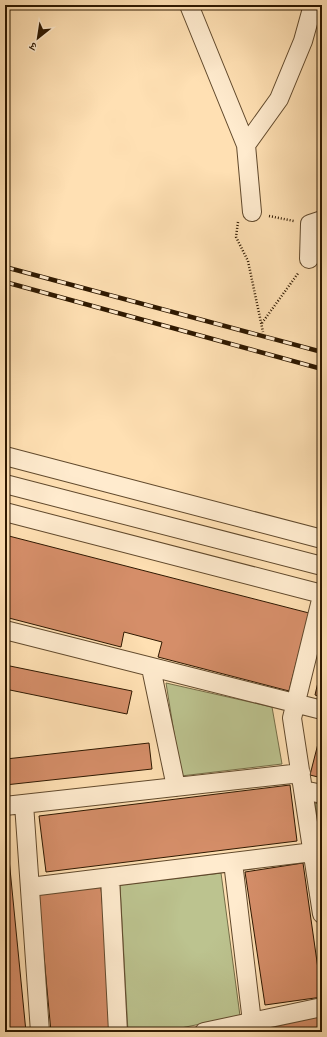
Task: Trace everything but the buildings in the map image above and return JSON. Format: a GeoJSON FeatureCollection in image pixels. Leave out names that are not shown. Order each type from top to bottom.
{"type":"FeatureCollection","features":[{"type":"Feature","properties":{"kind":"street"},"geometry":{"type":"LineString","coordinates":[[190,5],[246,145],[252,212]]}},
{"type":"Feature","properties":{"kind":"street"},"geometry":{"type":"LineString","coordinates":[[246,145],[279,99],[303,41],[313,5]]}},
{"type":"Feature","properties":{"kind":"street"},"geometry":{"type":"LineString","coordinates":[[309,258],[316,222]]}},
{"type":"Feature","properties":{"kind":"street"},"geometry":{"type":"LineString","coordinates":[[5,456],[322,539]]}},
{"type":"Feature","properties":{"kind":"street"},"geometry":{"type":"LineString","coordinates":[[5,484],[322,566]]}},
{"type":"Feature","properties":{"kind":"street"},"geometry":{"type":"LineString","coordinates":[[5,512],[322,595],[292,718],[322,914]]}},
{"type":"Feature","properties":{"kind":"street"},"geometry":{"type":"LineString","coordinates":[[5,630],[322,710]]}},
{"type":"Feature","properties":{"kind":"street"},"geometry":{"type":"LineString","coordinates":[[152,668],[176,787]]}},
{"type":"Feature","properties":{"kind":"street"},"geometry":{"type":"LineString","coordinates":[[5,806],[176,787],[302,781],[322,794]]}},
{"type":"Feature","properties":{"kind":"street"},"geometry":{"type":"LineString","coordinates":[[24,804],[40,1032]]}},
{"type":"Feature","properties":{"kind":"street"},"geometry":{"type":"LineString","coordinates":[[30,887],[312,852]]}},
{"type":"Feature","properties":{"kind":"street"},"geometry":{"type":"LineString","coordinates":[[233,862],[252,1022]]}},
{"type":"Feature","properties":{"kind":"street"},"geometry":{"type":"LineString","coordinates":[[110,877],[118,1032]]}},
{"type":"Feature","properties":{"kind":"street"},"geometry":{"type":"LineString","coordinates":[[204,1032],[322,1007]]}},
{"type":"Feature","properties":{"kind":"path"},"geometry":{"type":"LineString","coordinates":[[263,332],[248,261],[236,237],[239,220],[252,212],[316,222]]}},
{"type":"Feature","properties":{"kind":"path"},"geometry":{"type":"LineString","coordinates":[[262,324],[309,258]]}},
{"type":"Feature","properties":{"kind":"green space"},"geometry":{"type":"Polygon","coordinates":[[[166,683],[272,707],[282,764],[181,776],[166,683]]]}},
{"type":"Feature","properties":{"kind":"green space"},"geometry":{"type":"Polygon","coordinates":[[[315,803],[322,805],[322,856],[315,803]]]}},
{"type":"Feature","properties":{"kind":"green space"},"geometry":{"type":"Polygon","coordinates":[[[221,873],[240,1016],[161,1032],[128,1032],[120,885],[221,873]]]}},
{"type":"Feature","properties":{"kind":"railway"},"geometry":{"type":"LineString","coordinates":[[5,267],[322,352]]}},
{"type":"Feature","properties":{"kind":"railway"},"geometry":{"type":"LineString","coordinates":[[5,282],[322,369]]}}]}
